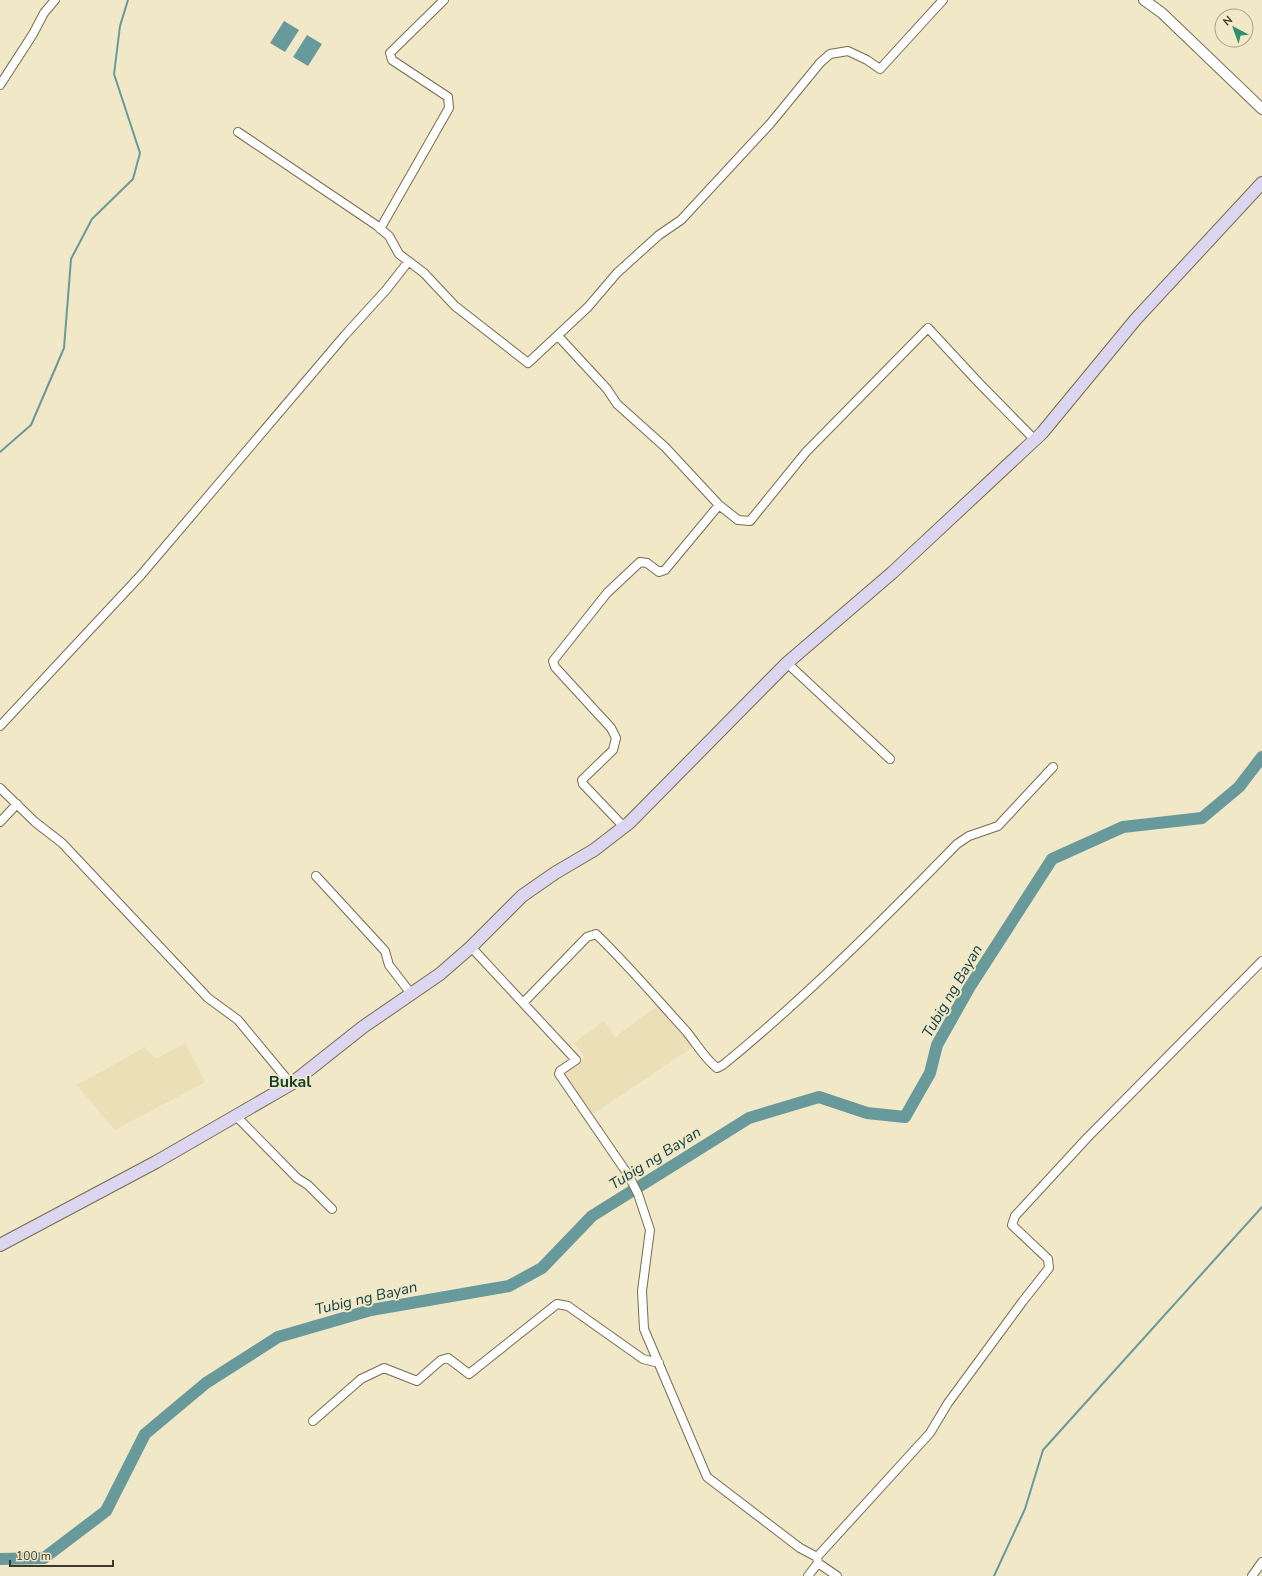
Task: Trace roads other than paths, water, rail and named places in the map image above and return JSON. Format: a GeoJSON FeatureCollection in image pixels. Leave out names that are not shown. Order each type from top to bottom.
{"type":"FeatureCollection","features":[{"type":"Feature","properties":{"kind":"main road"},"geometry":{"type":"LineString","coordinates":[[0,1245],[156,1162],[291,1084],[363,1027],[412,995],[440,974],[471,947],[522,896],[555,873],[594,850],[624,827],[787,663],[892,572],[1054,421],[1136,318],[1262,183]]}},
{"type":"Feature","properties":{"kind":"street"},"geometry":{"type":"LineString","coordinates":[[0,85],[33,34],[44,13],[54,0]]}},
{"type":"Feature","properties":{"kind":"street"},"geometry":{"type":"LineString","coordinates":[[380,229],[449,108],[448,97],[392,60],[390,53],[444,0]]}},
{"type":"Feature","properties":{"kind":"street"},"geometry":{"type":"LineString","coordinates":[[238,132],[389,236],[399,254],[424,273],[455,306],[528,363],[588,307],[617,273],[659,235],[681,220],[770,124],[825,58],[830,54],[848,51],[867,60],[880,69],[943,0]]}},
{"type":"Feature","properties":{"kind":"street"},"geometry":{"type":"LineString","coordinates":[[1144,0],[1162,13],[1262,109]]}},
{"type":"Feature","properties":{"kind":"street"},"geometry":{"type":"LineString","coordinates":[[0,726],[141,576],[345,335],[386,290],[408,262]]}},
{"type":"Feature","properties":{"kind":"street"},"geometry":{"type":"LineString","coordinates":[[558,336],[607,389],[617,404],[665,447],[719,505],[738,520],[750,521],[806,452],[928,328],[979,384],[1035,440]]}},
{"type":"Feature","properties":{"kind":"street"},"geometry":{"type":"LineString","coordinates":[[624,827],[583,784],[582,780],[613,750],[616,738],[611,728],[555,667],[553,661],[607,593],[640,562],[647,564],[659,572],[665,570],[719,505]]}},
{"type":"Feature","properties":{"kind":"street"},"geometry":{"type":"LineString","coordinates":[[787,663],[890,759]]}},
{"type":"Feature","properties":{"kind":"street"},"geometry":{"type":"LineString","coordinates":[[523,1003],[587,937],[596,934],[693,1039],[712,1064],[717,1068],[723,1065],[772,1025],[861,942],[957,844],[969,836],[998,826],[1052,767]]}},
{"type":"Feature","properties":{"kind":"street"},"geometry":{"type":"LineString","coordinates":[[0,788],[35,822],[62,843],[208,998],[238,1020],[291,1084]]}},
{"type":"Feature","properties":{"kind":"street"},"geometry":{"type":"LineString","coordinates":[[0,822],[17,804]]}},
{"type":"Feature","properties":{"kind":"street"},"geometry":{"type":"LineString","coordinates":[[316,876],[385,951],[389,965],[412,995]]}},
{"type":"Feature","properties":{"kind":"street"},"geometry":{"type":"LineString","coordinates":[[471,947],[576,1060],[560,1071],[559,1074],[629,1176],[638,1194],[650,1230],[642,1291],[644,1329],[707,1478],[818,1560],[837,1576]]}},
{"type":"Feature","properties":{"kind":"street"},"geometry":{"type":"LineString","coordinates":[[808,1576],[818,1560],[930,1433],[948,1403],[1022,1301],[1049,1268],[1048,1259],[1012,1225],[1015,1216],[1087,1138],[1262,961]]}},
{"type":"Feature","properties":{"kind":"street"},"geometry":{"type":"LineString","coordinates":[[236,1116],[297,1178],[308,1185],[332,1209]]}},
{"type":"Feature","properties":{"kind":"street"},"geometry":{"type":"LineString","coordinates":[[313,1421],[361,1379],[384,1368],[417,1381],[441,1360],[448,1358],[469,1374],[557,1304],[568,1306],[643,1359],[659,1363]]}},
{"type":"Feature","properties":{"kind":"street"},"geometry":{"type":"LineString","coordinates":[[1252,1576],[1262,1562]]}},
{"type":"Feature","properties":{"kind":"water"},"geometry":{"type":"Polygon","coordinates":[[[284,21],[299,30],[285,52],[270,43],[284,21]]]}},
{"type":"Feature","properties":{"kind":"water"},"geometry":{"type":"Polygon","coordinates":[[[307,35],[322,44],[308,66],[293,57],[307,35]]]}},
{"type":"Feature","properties":{"kind":"waterway"},"geometry":{"type":"LineString","coordinates":[[0,452],[31,425],[64,348],[71,259],[92,219],[133,179],[140,153],[114,74],[120,26],[128,0]]}},
{"type":"Feature","properties":{"kind":"waterway","name":"Tubig ng Bayan"},"geometry":{"type":"LineString","coordinates":[[0,1559],[44,1558],[106,1511],[145,1434],[206,1383],[278,1337],[371,1310],[509,1286],[542,1268],[592,1216],[749,1118],[819,1097],[867,1113],[905,1117],[930,1073],[937,1045],[969,988],[1052,859],[1123,827],[1202,818],[1239,787],[1262,757]]}},
{"type":"Feature","properties":{"kind":"waterway"},"geometry":{"type":"LineString","coordinates":[[994,1576],[1025,1509],[1043,1450],[1262,1207]]}},
{"type":"Feature","properties":{"kind":"district","name":"Bukal"},"geometry":{"type":"Point","coordinates":[290,1082]}}]}
